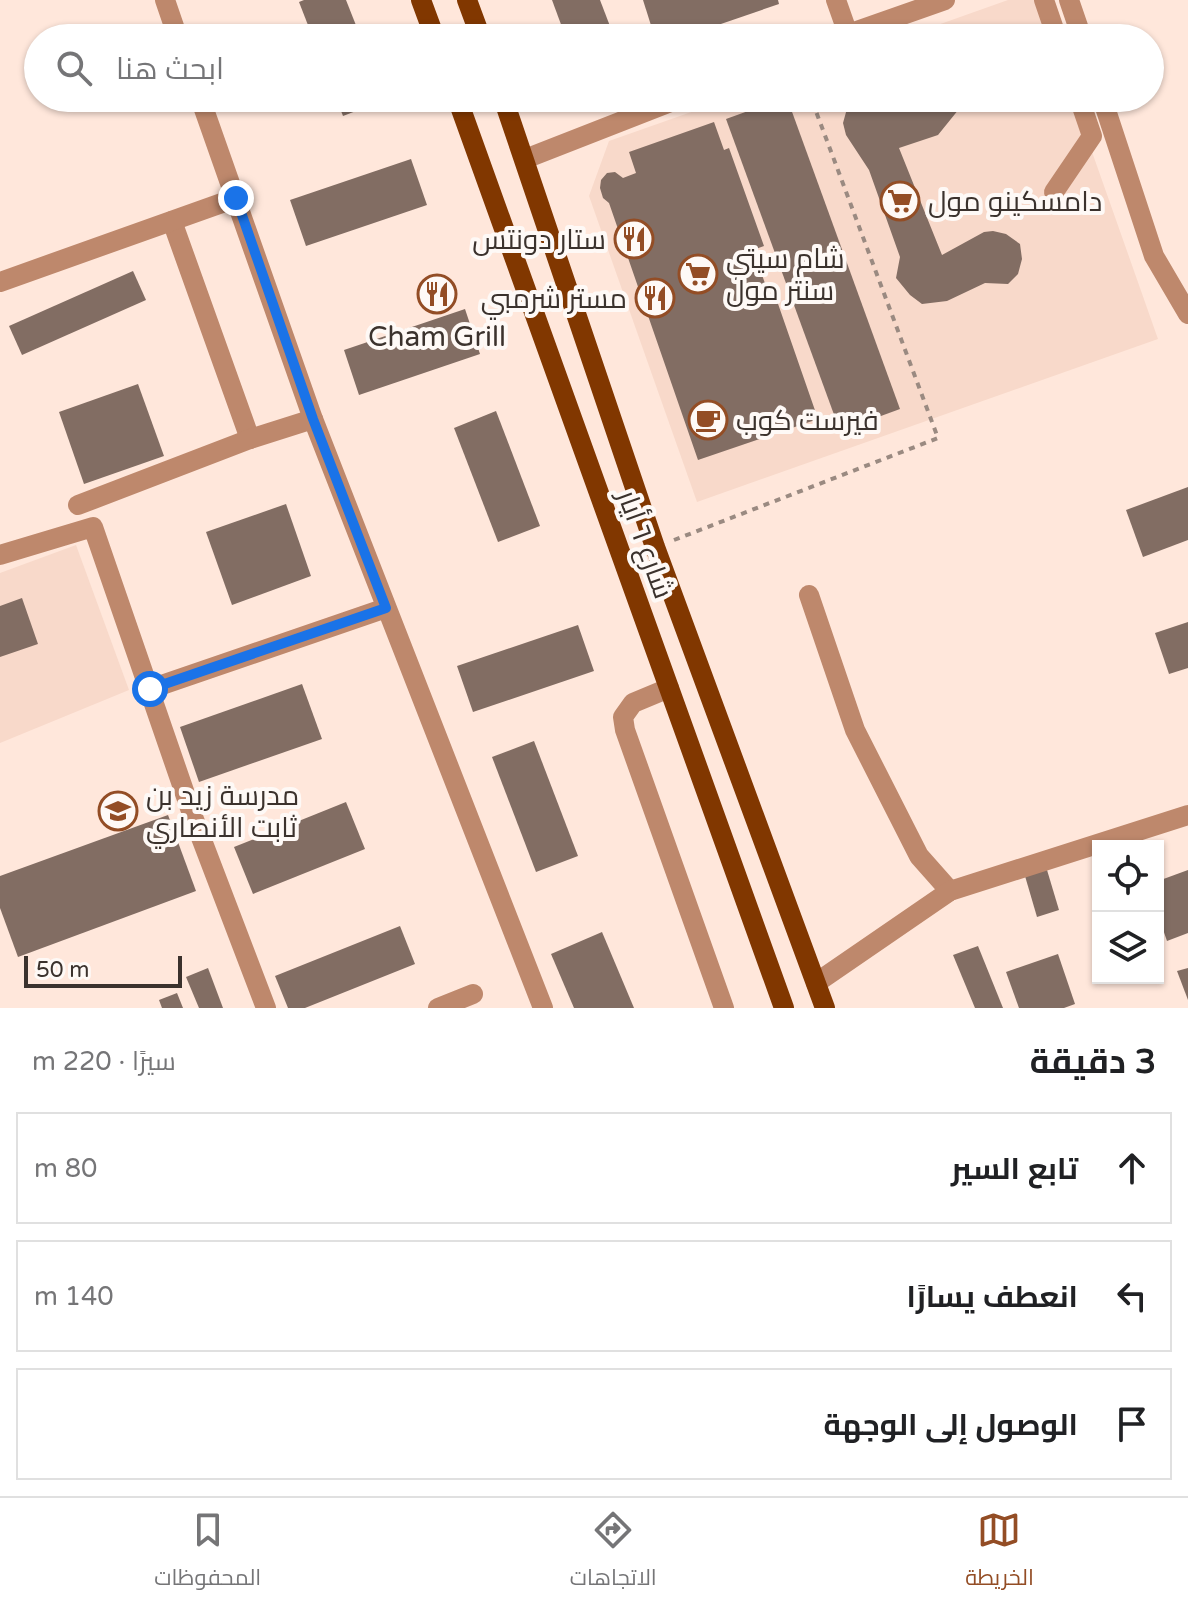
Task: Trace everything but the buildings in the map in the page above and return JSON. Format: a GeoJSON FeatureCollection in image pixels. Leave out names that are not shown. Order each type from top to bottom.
{"type":"FeatureCollection","features":[{"type":"Feature","properties":{"kind":"main road"},"geometry":{"type":"LineString","coordinates":[[421,0],[430,24]]}},
{"type":"Feature","properties":{"kind":"main road"},"geometry":{"type":"LineString","coordinates":[[467,0],[476,24]]}},
{"type":"Feature","properties":{"kind":"main road","name":"شارع ٦ أيار"},"geometry":{"type":"LineString","coordinates":[[462,112],[784,1008]]}},
{"type":"Feature","properties":{"kind":"main road","name":"شارع ٦ أيار"},"geometry":{"type":"LineString","coordinates":[[508,112],[655,547],[825,1008]]}},
{"type":"Feature","properties":{"kind":"street"},"geometry":{"type":"LineString","coordinates":[[165,0],[173,24]]}},
{"type":"Feature","properties":{"kind":"street"},"geometry":{"type":"LineString","coordinates":[[836,0],[841,24]]}},
{"type":"Feature","properties":{"kind":"street"},"geometry":{"type":"LineString","coordinates":[[877,24],[945,0]]}},
{"type":"Feature","properties":{"kind":"street"},"geometry":{"type":"LineString","coordinates":[[1044,0],[1052,24]]}},
{"type":"Feature","properties":{"kind":"street"},"geometry":{"type":"LineString","coordinates":[[1069,0],[1077,24]]}},
{"type":"Feature","properties":{"kind":"street"},"geometry":{"type":"LineString","coordinates":[[205,112],[313,419],[543,1008]]}},
{"type":"Feature","properties":{"kind":"street"},"geometry":{"type":"LineString","coordinates":[[525,159],[645,112]]}},
{"type":"Feature","properties":{"kind":"street"},"geometry":{"type":"LineString","coordinates":[[1054,192],[1092,136],[1084,112]]}},
{"type":"Feature","properties":{"kind":"street"},"geometry":{"type":"LineString","coordinates":[[1107,112],[1154,256],[1188,314]]}},
{"type":"Feature","properties":{"kind":"street"},"geometry":{"type":"LineString","coordinates":[[0,282],[236,198]]}},
{"type":"Feature","properties":{"kind":"street"},"geometry":{"type":"LineString","coordinates":[[172,221],[250,439]]}},
{"type":"Feature","properties":{"kind":"street"},"geometry":{"type":"LineString","coordinates":[[78,505],[250,439],[313,419]]}},
{"type":"Feature","properties":{"kind":"street"},"geometry":{"type":"LineString","coordinates":[[0,555],[93,527],[192,814],[266,1008]]}},
{"type":"Feature","properties":{"kind":"street"},"geometry":{"type":"LineString","coordinates":[[809,595],[855,730],[919,856],[950,891]]}},
{"type":"Feature","properties":{"kind":"street"},"geometry":{"type":"LineString","coordinates":[[150,689],[386,608]]}},
{"type":"Feature","properties":{"kind":"street"},"geometry":{"type":"LineString","coordinates":[[669,688],[633,703],[623,717],[625,730],[724,1008]]}},
{"type":"Feature","properties":{"kind":"street"},"geometry":{"type":"LineString","coordinates":[[816,983],[950,891],[1188,815]]}},
{"type":"Feature","properties":{"kind":"street"},"geometry":{"type":"LineString","coordinates":[[438,1008],[473,994]]}},
{"type":"Feature","properties":{"kind":"path"},"geometry":{"type":"LineString","coordinates":[[655,547],[938,438],[816,112]]}},
{"type":"Feature","properties":{"kind":"shaded area"},"geometry":{"type":"Polygon","coordinates":[[[1008,0],[1038,0],[1046,24],[940,24],[1008,0]]]}},
{"type":"Feature","properties":{"kind":"shaded area"},"geometry":{"type":"Polygon","coordinates":[[[691,112],[1078,112],[1158,339],[697,502],[589,196],[609,141],[691,112]]]}},
{"type":"Feature","properties":{"kind":"shaded area"},"geometry":{"type":"Polygon","coordinates":[[[76,545],[129,690],[0,743],[0,573],[76,545]]]}},
{"type":"Feature","properties":{"kind":"place","name":"دامسكينو مول"},"geometry":{"type":"Point","coordinates":[900,201]}},
{"type":"Feature","properties":{"kind":"place","name":"ستار دونتس"},"geometry":{"type":"Point","coordinates":[634,239]}},
{"type":"Feature","properties":{"kind":"place","name":"شام سيتي سنتر مول"},"geometry":{"type":"Point","coordinates":[698,274]}},
{"type":"Feature","properties":{"kind":"place","name":"Cham Grill"},"geometry":{"type":"Point","coordinates":[437,294]}},
{"type":"Feature","properties":{"kind":"place","name":"مستر شرمبي"},"geometry":{"type":"Point","coordinates":[655,298]}},
{"type":"Feature","properties":{"kind":"place","name":"فيرست كوب"},"geometry":{"type":"Point","coordinates":[708,420]}},
{"type":"Feature","properties":{"kind":"place","name":"مدرسة زيد بن ثابت الأنصاري"},"geometry":{"type":"Point","coordinates":[118,811]}},
{"type":"Feature","properties":{"kind":"route"},"geometry":{"type":"LineString","coordinates":[[150,689],[386,608],[313,419],[236,198]]}}]}
